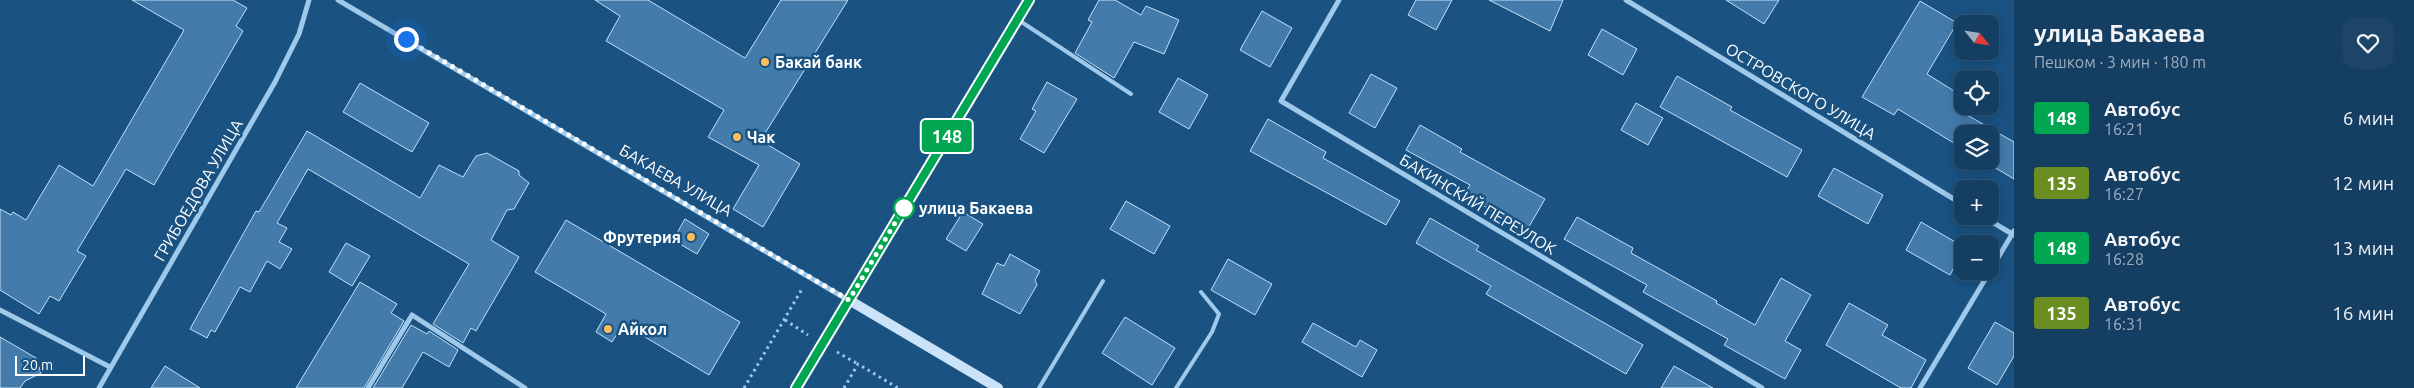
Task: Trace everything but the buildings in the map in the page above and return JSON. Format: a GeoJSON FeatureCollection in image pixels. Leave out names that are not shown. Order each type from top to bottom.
{"type":"FeatureCollection","features":[{"type":"Feature","properties":{"kind":"main road"},"geometry":{"type":"LineString","coordinates":[[796,388],[1029,0]]}},
{"type":"Feature","properties":{"kind":"main road","name":"БАКАЕВА УЛИЦА"},"geometry":{"type":"LineString","coordinates":[[849,300],[998,388]]}},
{"type":"Feature","properties":{"kind":"street","name":"ГРИБОЕДОВА УЛИЦА"},"geometry":{"type":"LineString","coordinates":[[99,388],[275,82],[299,34],[309,0]]}},
{"type":"Feature","properties":{"kind":"street","name":"БАКАЕВА УЛИЦА"},"geometry":{"type":"LineString","coordinates":[[338,0],[849,300]]}},
{"type":"Feature","properties":{"kind":"street","name":"БАКИНСКИЙ ПЕРЕУЛОК"},"geometry":{"type":"LineString","coordinates":[[1339,0],[1281,101],[1762,388]]}},
{"type":"Feature","properties":{"kind":"street","name":"ОСТРОВСКОГО УЛИЦА"},"geometry":{"type":"LineString","coordinates":[[1626,0],[1954,199]]}},
{"type":"Feature","properties":{"kind":"street"},"geometry":{"type":"LineString","coordinates":[[1920,388],[2013,234],[1998,225]]}},
{"type":"Feature","properties":{"kind":"street"},"geometry":{"type":"LineString","coordinates":[[0,310],[110,367]]}},
{"type":"Feature","properties":{"kind":"street"},"geometry":{"type":"LineString","coordinates":[[368,388],[412,315],[525,388]]}},
{"type":"Feature","properties":{"kind":"lane"},"geometry":{"type":"LineString","coordinates":[[1017,19],[1131,94]]}},
{"type":"Feature","properties":{"kind":"lane"},"geometry":{"type":"LineString","coordinates":[[1039,388],[1103,281]]}},
{"type":"Feature","properties":{"kind":"lane"},"geometry":{"type":"LineString","coordinates":[[1176,388],[1212,332],[1219,314],[1201,292]]}},
{"type":"Feature","properties":{"kind":"path"},"geometry":{"type":"LineString","coordinates":[[744,388],[809,275]]}},
{"type":"Feature","properties":{"kind":"path"},"geometry":{"type":"LineString","coordinates":[[844,388],[858,364],[898,388]]}},
{"type":"Feature","properties":{"kind":"bus line","name":"148"},"geometry":{"type":"LineString","coordinates":[[796,388],[1029,0]]}},
{"type":"Feature","properties":{"kind":"place","name":"Бакай банк"},"geometry":{"type":"Point","coordinates":[765,62]}},
{"type":"Feature","properties":{"kind":"place","name":"Чак"},"geometry":{"type":"Point","coordinates":[737,137]}},
{"type":"Feature","properties":{"kind":"place","name":"улица Бакаева"},"geometry":{"type":"Point","coordinates":[904,208]}},
{"type":"Feature","properties":{"kind":"place","name":"Фрутерия"},"geometry":{"type":"Point","coordinates":[691,237]}},
{"type":"Feature","properties":{"kind":"place","name":"Айкол"},"geometry":{"type":"Point","coordinates":[608,329]}},
{"type":"Feature","properties":{"kind":"route"},"geometry":{"type":"LineString","coordinates":[[406,39],[849,300],[908,201],[904,208]]}}]}
